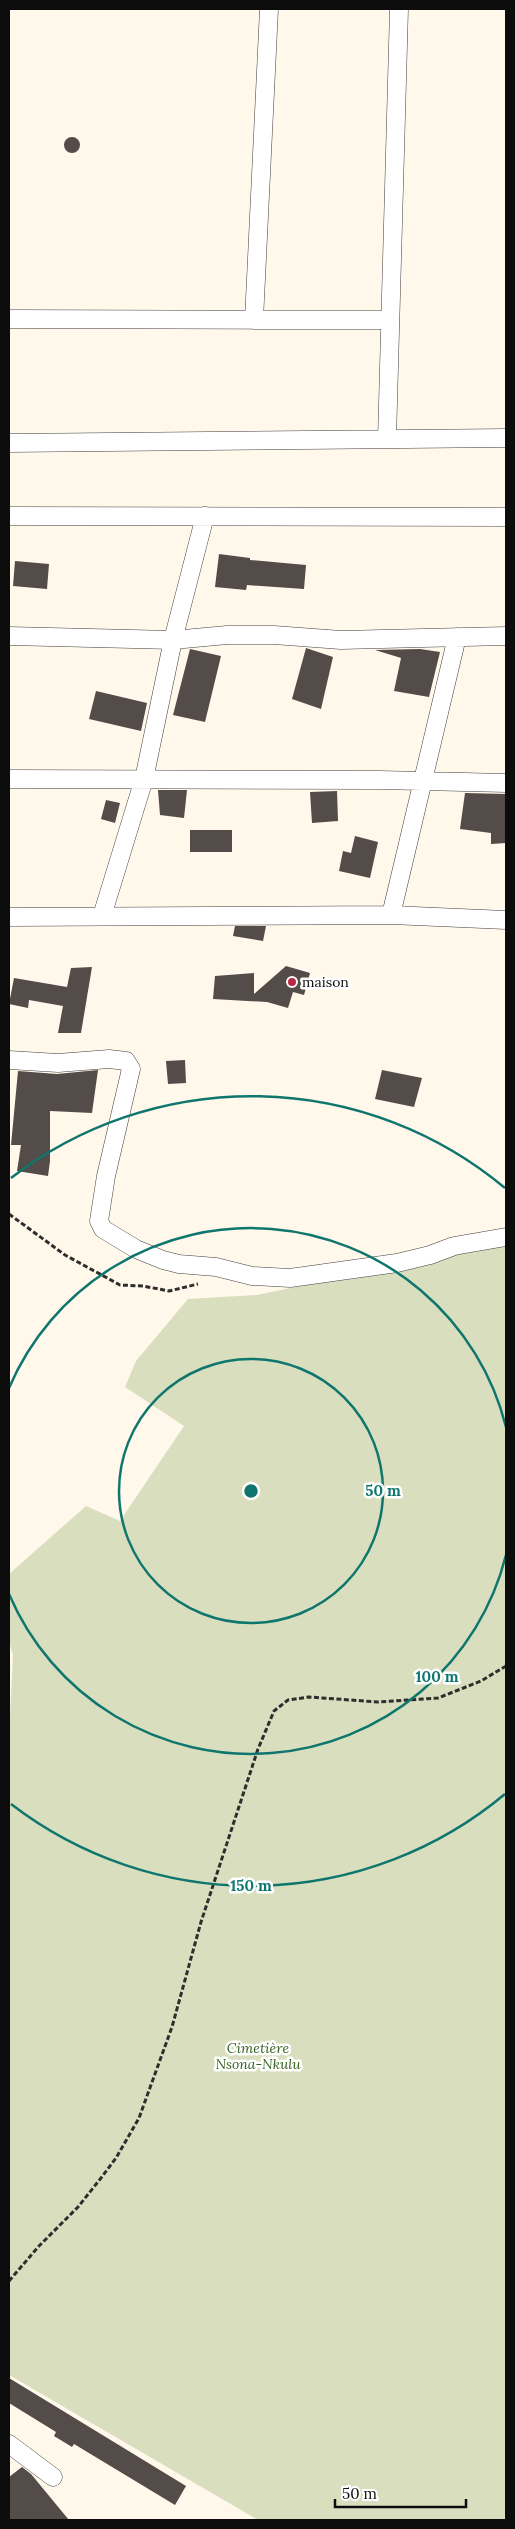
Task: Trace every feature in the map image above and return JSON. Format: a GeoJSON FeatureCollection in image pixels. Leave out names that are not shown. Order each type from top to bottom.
{"type":"FeatureCollection","features":[{"type":"Feature","properties":{"kind":"street"},"geometry":{"type":"LineString","coordinates":[[254,320],[269,9]]}},
{"type":"Feature","properties":{"kind":"street"},"geometry":{"type":"LineString","coordinates":[[387,439],[399,9]]}},
{"type":"Feature","properties":{"kind":"street"},"geometry":{"type":"LineString","coordinates":[[9,319],[389,320]]}},
{"type":"Feature","properties":{"kind":"street"},"geometry":{"type":"LineString","coordinates":[[9,443],[506,438]]}},
{"type":"Feature","properties":{"kind":"street"},"geometry":{"type":"LineString","coordinates":[[9,516],[506,517]]}},
{"type":"Feature","properties":{"kind":"street"},"geometry":{"type":"LineString","coordinates":[[102,916],[144,779],[173,640],[204,516]]}},
{"type":"Feature","properties":{"kind":"street"},"geometry":{"type":"LineString","coordinates":[[9,636],[173,640],[246,635],[341,640],[506,636]]}},
{"type":"Feature","properties":{"kind":"street"},"geometry":{"type":"LineString","coordinates":[[391,915],[457,637]]}},
{"type":"Feature","properties":{"kind":"street"},"geometry":{"type":"LineString","coordinates":[[9,779],[506,783]]}},
{"type":"Feature","properties":{"kind":"street"},"geometry":{"type":"LineString","coordinates":[[9,917],[391,915],[506,920]]}},
{"type":"Feature","properties":{"kind":"street"},"geometry":{"type":"LineString","coordinates":[[9,1060],[58,1062],[126,1061],[131,1069],[106,1176],[100,1226],[136,1249],[163,1260],[179,1264],[216,1267],[252,1276],[290,1278],[397,1262],[430,1255],[454,1246],[506,1236]]}},
{"type":"Feature","properties":{"kind":"street"},"geometry":{"type":"LineString","coordinates":[[9,2444],[53,2477]]}},
{"type":"Feature","properties":{"kind":"path"},"geometry":{"type":"LineString","coordinates":[[9,1214],[65,1255],[120,1285],[143,1286],[168,1291],[203,1283]]}},
{"type":"Feature","properties":{"kind":"path"},"geometry":{"type":"LineString","coordinates":[[9,2281],[96,2185],[116,2158],[139,2118],[172,2028],[201,1922],[255,1758],[266,1726],[274,1711],[288,1700],[309,1697],[378,1702],[438,1698],[481,1681],[506,1666]]}},
{"type":"Feature","properties":{"kind":"green space","name":"Cimetière Nsona-Nkulu"},"geometry":{"type":"Polygon","coordinates":[[[506,1243],[506,2520],[258,2520],[9,2375],[9,1737],[13,1655],[9,1642],[9,1574],[86,1506],[120,1521],[184,1426],[125,1387],[136,1361],[188,1299],[257,1295],[506,1243]]]}},
{"type":"Feature","properties":{"kind":"building"},"geometry":{"type":"Polygon","coordinates":[[[72,137],[80,145],[72,153],[64,145],[72,137]]]}},
{"type":"Feature","properties":{"kind":"building"},"geometry":{"type":"Polygon","coordinates":[[[219,554],[250,558],[250,560],[306,565],[304,589],[247,585],[246,590],[215,587],[219,554]]]}},
{"type":"Feature","properties":{"kind":"building"},"geometry":{"type":"Polygon","coordinates":[[[15,561],[49,564],[47,589],[13,586],[15,561]]]}},
{"type":"Feature","properties":{"kind":"building"},"geometry":{"type":"Polygon","coordinates":[[[306,648],[333,657],[321,709],[292,699],[306,648]]]}},
{"type":"Feature","properties":{"kind":"building"},"geometry":{"type":"Polygon","coordinates":[[[190,649],[221,656],[205,722],[173,715],[190,649]]]}},
{"type":"Feature","properties":{"kind":"building"},"geometry":{"type":"Polygon","coordinates":[[[420,649],[440,652],[429,697],[394,691],[401,658],[375,650],[420,649]]]}},
{"type":"Feature","properties":{"kind":"building"},"geometry":{"type":"Polygon","coordinates":[[[96,691],[147,703],[141,731],[89,719],[96,691]]]}},
{"type":"Feature","properties":{"kind":"building"},"geometry":{"type":"Polygon","coordinates":[[[158,790],[187,790],[184,818],[160,815],[158,790]]]}},
{"type":"Feature","properties":{"kind":"building"},"geometry":{"type":"Polygon","coordinates":[[[337,791],[338,821],[312,823],[310,792],[337,791]]]}},
{"type":"Feature","properties":{"kind":"building"},"geometry":{"type":"Polygon","coordinates":[[[465,793],[506,794],[506,843],[491,844],[491,833],[460,829],[465,793]]]}},
{"type":"Feature","properties":{"kind":"building"},"geometry":{"type":"Polygon","coordinates":[[[106,800],[120,803],[115,823],[101,819],[106,800]]]}},
{"type":"Feature","properties":{"kind":"building"},"geometry":{"type":"Polygon","coordinates":[[[190,830],[232,830],[232,852],[190,852],[190,830]]]}},
{"type":"Feature","properties":{"kind":"building"},"geometry":{"type":"Polygon","coordinates":[[[355,836],[378,842],[370,878],[339,871],[343,851],[351,853],[355,836]]]}},
{"type":"Feature","properties":{"kind":"building"},"geometry":{"type":"Polygon","coordinates":[[[235,926],[266,926],[263,941],[233,936],[235,926]]]}},
{"type":"Feature","properties":{"kind":"building"},"geometry":{"type":"Polygon","coordinates":[[[286,966],[310,973],[304,995],[293,992],[288,1008],[267,1002],[213,999],[215,976],[254,973],[254,994],[286,966]]]}},
{"type":"Feature","properties":{"kind":"building"},"geometry":{"type":"Polygon","coordinates":[[[92,967],[81,1033],[58,1033],[63,1006],[29,1000],[28,1008],[9,1004],[14,978],[67,987],[71,968],[92,967]]]}},
{"type":"Feature","properties":{"kind":"building"},"geometry":{"type":"Polygon","coordinates":[[[185,1060],[186,1083],[168,1084],[166,1061],[185,1060]]]}},
{"type":"Feature","properties":{"kind":"building"},"geometry":{"type":"Polygon","coordinates":[[[98,1070],[92,1113],[50,1111],[50,1161],[48,1176],[17,1171],[21,1145],[11,1145],[18,1071],[57,1074],[98,1070]]]}},
{"type":"Feature","properties":{"kind":"building"},"geometry":{"type":"Polygon","coordinates":[[[382,1070],[422,1078],[414,1107],[375,1099],[382,1070]]]}},
{"type":"Feature","properties":{"kind":"building"},"geometry":{"type":"Polygon","coordinates":[[[9,2378],[186,2486],[175,2505],[74,2444],[72,2447],[54,2436],[56,2432],[9,2403],[9,2378]]]}},
{"type":"Feature","properties":{"kind":"building"},"geometry":{"type":"Polygon","coordinates":[[[22,2467],[31,2474],[69,2520],[9,2520],[9,2477],[22,2467]]]}},
{"type":"Feature","properties":{"kind":"place","name":"maison"},"geometry":{"type":"Point","coordinates":[292,982]}}]}
